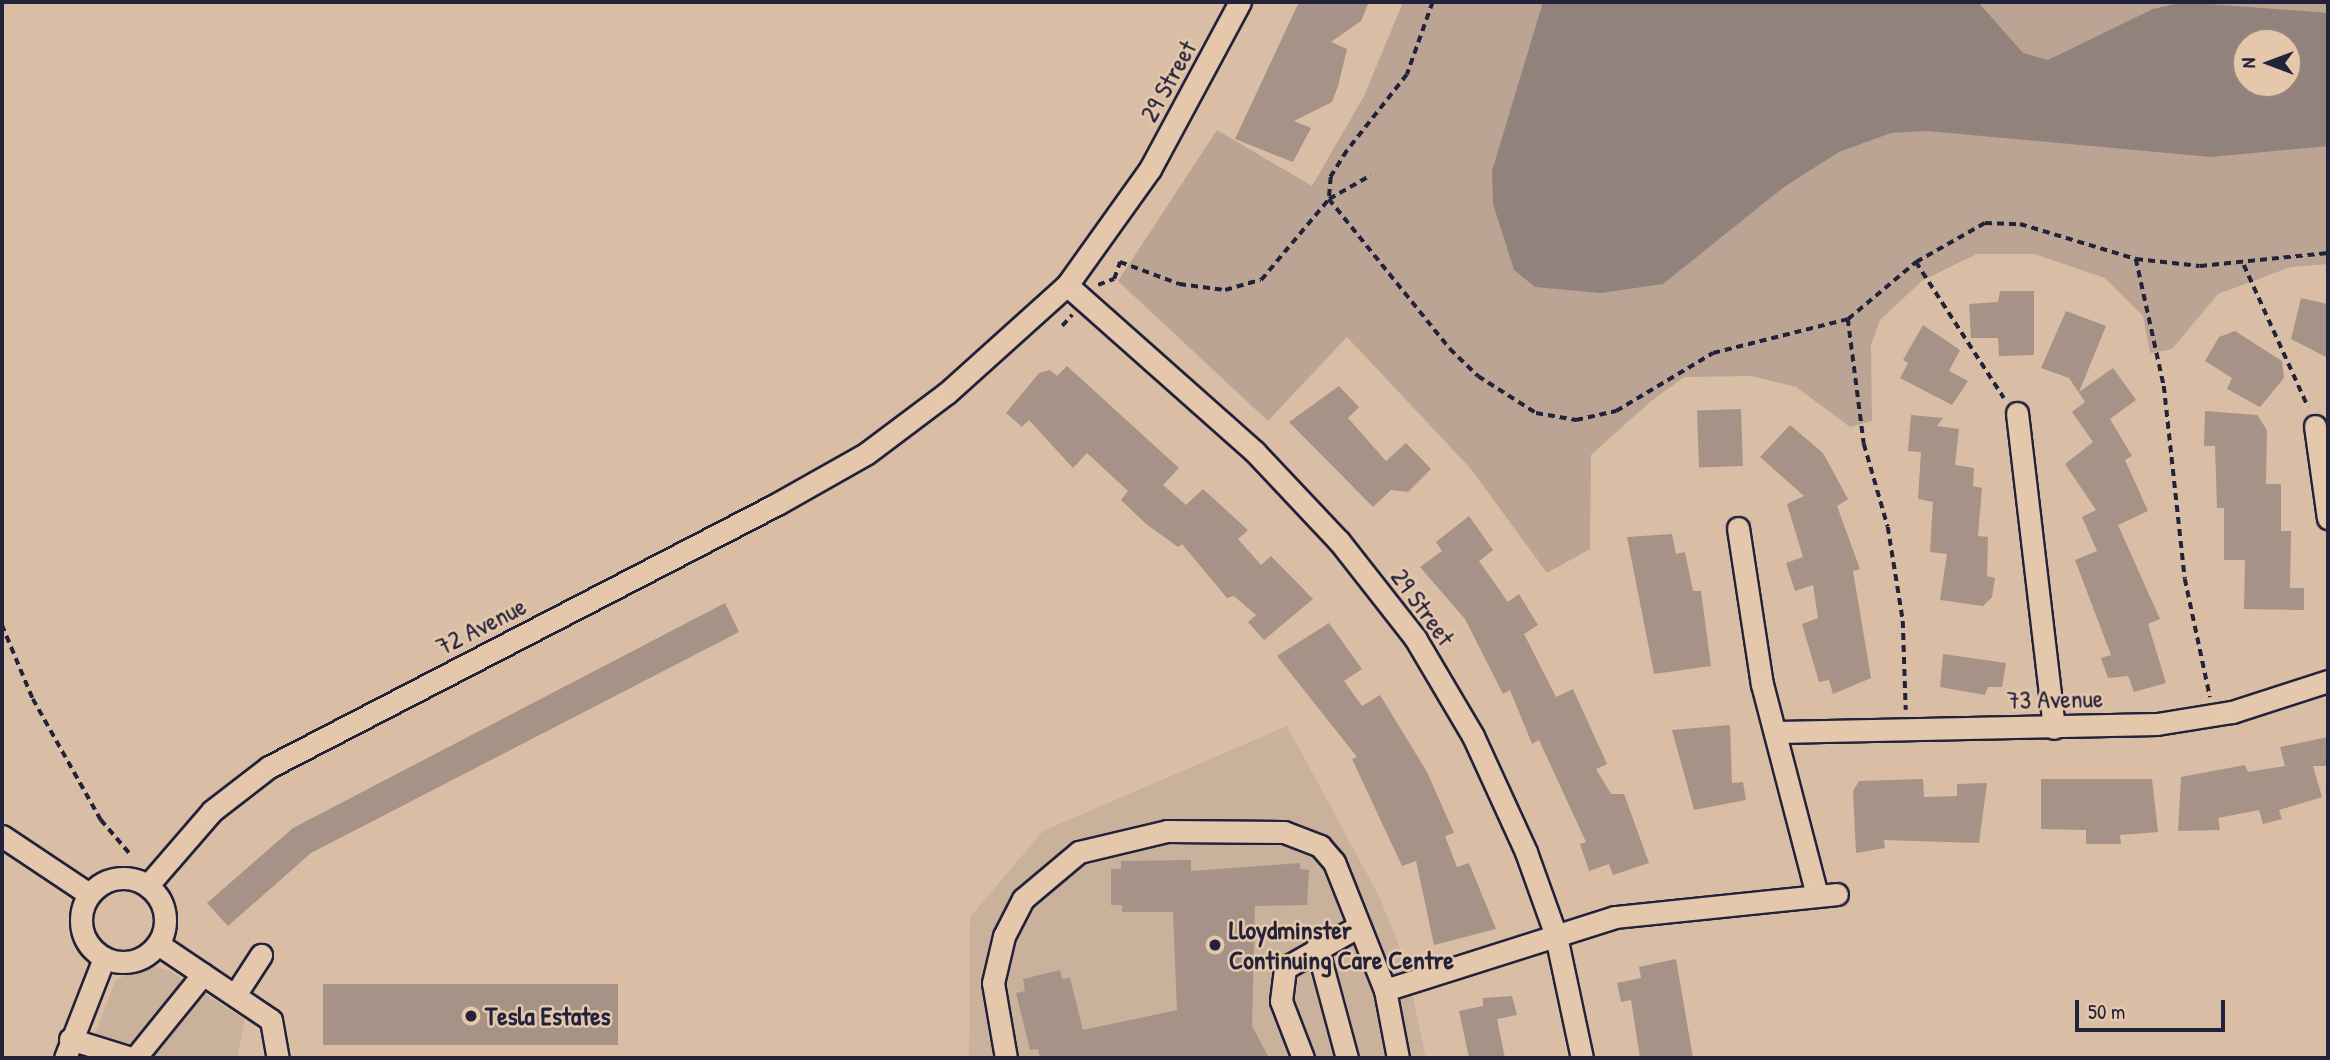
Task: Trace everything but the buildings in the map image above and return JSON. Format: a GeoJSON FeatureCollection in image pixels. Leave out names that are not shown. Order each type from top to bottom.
{"type":"FeatureCollection","features":[{"type":"Feature","properties":{"kind":"street","name":"29 Street"},"geometry":{"type":"LineString","coordinates":[[867,453],[947,393],[1067,285],[1150,169],[1240,2]]}},
{"type":"Feature","properties":{"kind":"street","name":"29 Street"},"geometry":{"type":"LineString","coordinates":[[1067,285],[1255,452],[1339,541],[1415,638],[1473,736],[1556,936],[1582,1058]]}},
{"type":"Feature","properties":{"kind":"street"},"geometry":{"type":"LineString","coordinates":[[2017,413],[2054,728]]}},
{"type":"Feature","properties":{"kind":"street"},"geometry":{"type":"LineString","coordinates":[[2315,426],[2328,518]]}},
{"type":"Feature","properties":{"kind":"street","name":"72 Avenue"},"geometry":{"type":"LineString","coordinates":[[148,885],[212,811],[269,767],[867,453]]}},
{"type":"Feature","properties":{"kind":"street"},"geometry":{"type":"LineString","coordinates":[[1385,990],[1556,936],[1669,908],[1827,895],[1762,684],[1738,528]]}},
{"type":"Feature","properties":{"kind":"street","name":"73 Avenue"},"geometry":{"type":"LineString","coordinates":[[1778,732],[2054,728],[2197,719],[2328,681]]}},
{"type":"Feature","properties":{"kind":"street"},"geometry":{"type":"LineString","coordinates":[[1006,1058],[993,983],[1004,936],[1035,885],[1062,862],[1098,844],[1167,831],[1296,833],[1311,838],[1334,862],[1385,990],[1398,1058]]}},
{"type":"Feature","properties":{"kind":"street"},"geometry":{"type":"LineString","coordinates":[[2,836],[89,894]]}},
{"type":"Feature","properties":{"kind":"street"},"geometry":{"type":"LineString","coordinates":[[123,877],[148,885],[165,919],[158,944],[140,959],[104,958],[81,930],[89,894],[123,877]]}},
{"type":"Feature","properties":{"kind":"street"},"geometry":{"type":"LineString","coordinates":[[1303,1058],[1279,985],[1285,968],[1317,947],[1359,926]]}},
{"type":"Feature","properties":{"kind":"street"},"geometry":{"type":"LineString","coordinates":[[158,944],[271,1020],[278,1058]]}},
{"type":"Feature","properties":{"kind":"street"},"geometry":{"type":"LineString","coordinates":[[1317,947],[1347,1058]]}},
{"type":"Feature","properties":{"kind":"street"},"geometry":{"type":"LineString","coordinates":[[234,995],[261,955]]}},
{"type":"Feature","properties":{"kind":"street"},"geometry":{"type":"LineString","coordinates":[[104,958],[68,1048],[133,1058],[204,974]]}},
{"type":"Feature","properties":{"kind":"path"},"geometry":{"type":"LineString","coordinates":[[1433,2],[1407,75],[1347,151],[1331,177],[1329,199],[1404,297],[1478,376],[1513,403],[1561,419],[1616,411],[1713,353],[1848,319],[1916,262],[1957,233],[2009,223],[2136,259],[2245,265],[2328,253]]}},
{"type":"Feature","properties":{"kind":"path"},"geometry":{"type":"LineString","coordinates":[[1103,279],[1114,279],[1120,262],[1178,284],[1225,290],[1261,281],[1329,199],[1371,175]]}},
{"type":"Feature","properties":{"kind":"path"},"geometry":{"type":"LineString","coordinates":[[2136,259],[2164,386],[2185,579],[2210,699]]}},
{"type":"Feature","properties":{"kind":"path"},"geometry":{"type":"LineString","coordinates":[[1916,262],[1990,383]]}},
{"type":"Feature","properties":{"kind":"path"},"geometry":{"type":"LineString","coordinates":[[2245,265],[2303,391]]}},
{"type":"Feature","properties":{"kind":"path"},"geometry":{"type":"LineString","coordinates":[[1848,319],[1864,444],[1888,527],[1903,621],[1906,710]]}},
{"type":"Feature","properties":{"kind":"path"},"geometry":{"type":"LineString","coordinates":[[2,625],[33,699],[100,820],[131,855]]}},
{"type":"Feature","properties":{"kind":"shaded area"},"geometry":{"type":"Polygon","coordinates":[[[1403,2],[2328,2],[2328,264],[2291,267],[2218,294],[2172,349],[2150,353],[2143,316],[2105,278],[2034,254],[1977,254],[1923,280],[1880,320],[1871,345],[1872,421],[1850,427],[1796,387],[1751,376],[1684,377],[1650,402],[1591,455],[1590,549],[1547,573],[1471,469],[1347,337],[1268,421],[1118,281],[1217,130],[1312,186],[1364,96],[1403,2]]]}},
{"type":"Feature","properties":{"kind":"shaded area"},"geometry":{"type":"Polygon","coordinates":[[[1543,2],[1978,2],[2023,53],[2048,60],[2153,9],[2183,2],[2328,13],[2328,146],[2211,157],[1927,131],[1891,133],[1839,152],[1784,187],[1663,284],[1601,293],[1535,287],[1514,270],[1493,204],[1492,171],[1543,2]]]}},
{"type":"Feature","properties":{"kind":"shaded area"},"geometry":{"type":"Polygon","coordinates":[[[1287,726],[1379,896],[1406,964],[1426,1058],[969,1058],[970,917],[1043,831],[1287,726]]]}},
{"type":"Feature","properties":{"kind":"shaded area"},"geometry":{"type":"Polygon","coordinates":[[[151,966],[168,970],[245,1020],[237,1058],[86,1058],[116,979],[151,966]]]}},
{"type":"Feature","properties":{"kind":"place","name":"Lloydminster Continuing Care Centre"},"geometry":{"type":"Point","coordinates":[1215,945]}},
{"type":"Feature","properties":{"kind":"place","name":"Tesla Estates"},"geometry":{"type":"Point","coordinates":[471,1016]}}]}
